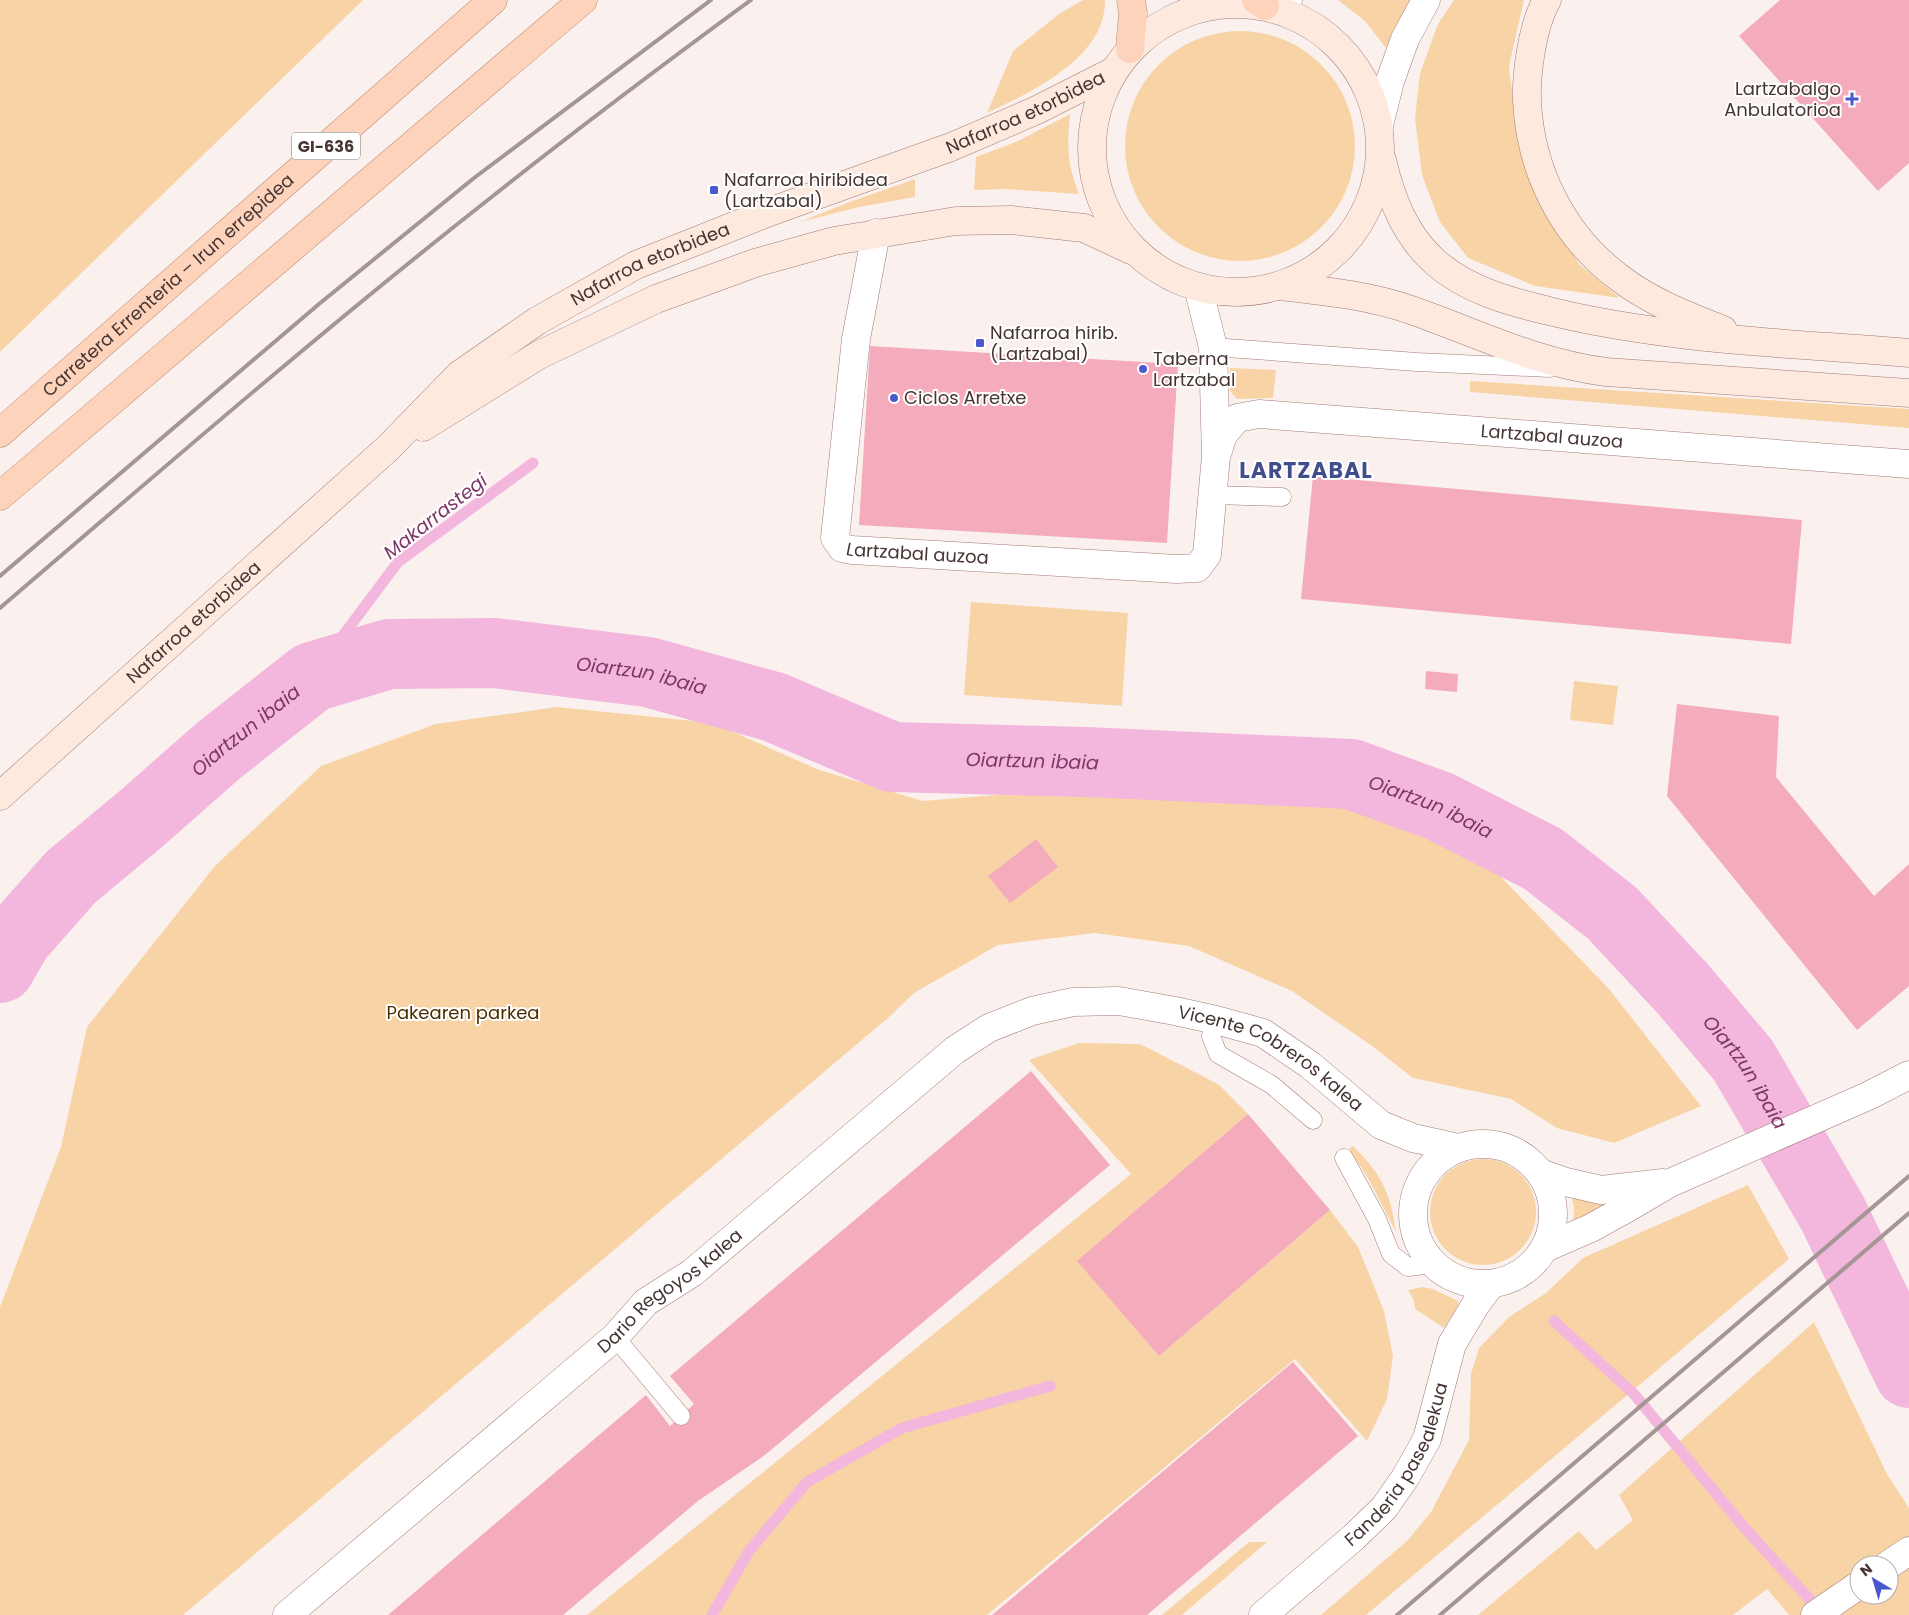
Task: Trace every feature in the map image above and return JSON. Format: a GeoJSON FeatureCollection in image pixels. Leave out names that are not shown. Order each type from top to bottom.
{"type":"FeatureCollection","features":[{"type":"Feature","properties":{"kind":"main road","name":"Carretera Errenteria – Irun errepidea"},"geometry":{"type":"LineString","coordinates":[[0,433],[493,0]]}},
{"type":"Feature","properties":{"kind":"main road"},"geometry":{"type":"LineString","coordinates":[[0,496],[583,0]]}},
{"type":"Feature","properties":{"kind":"main road"},"geometry":{"type":"LineString","coordinates":[[1130,49],[1133,13],[1131,0]]}},
{"type":"Feature","properties":{"kind":"main road"},"geometry":{"type":"LineString","coordinates":[[1547,0],[1542,9],[1526,85],[1528,125],[1543,181],[1557,208],[1574,234],[1621,279],[1687,316],[1726,331],[1775,342]]}},
{"type":"Feature","properties":{"kind":"main road"},"geometry":{"type":"LineString","coordinates":[[1381,156],[1376,185],[1366,212],[1349,237],[1329,258],[1305,275],[1278,286],[1251,291],[1224,292],[1198,287],[1165,274],[1136,253],[1120,234],[1107,213],[1098,190],[1093,166],[1092,141],[1095,117],[1102,93],[1114,71],[1130,49],[1153,30],[1179,15],[1206,6],[1236,3],[1271,3],[1313,25],[1330,37],[1357,68],[1375,104],[1379,125],[1381,156],[1394,204],[1405,225],[1418,244],[1435,262],[1453,276],[1474,288],[1541,309],[1622,326],[1678,335],[1909,353]]}},
{"type":"Feature","properties":{"kind":"main road","name":"Nafarroa etorbidea"},"geometry":{"type":"LineString","coordinates":[[0,796],[388,448],[459,375],[537,321],[636,265],[772,211],[951,147],[1037,110],[1114,71]]}},
{"type":"Feature","properties":{"kind":"main road","name":"Nafarroa etorbidea"},"geometry":{"type":"LineString","coordinates":[[388,448],[539,355],[656,298],[755,262],[834,241],[956,221],[1011,220],[1084,228],[1136,253]]}},
{"type":"Feature","properties":{"kind":"main road"},"geometry":{"type":"LineString","coordinates":[[1278,286],[1353,294],[1400,307],[1488,341],[1547,361],[1577,368],[1606,372],[1909,393]]}},
{"type":"Feature","properties":{"kind":"street"},"geometry":{"type":"LineString","coordinates":[[1379,125],[1390,81],[1405,39],[1426,0]]}},
{"type":"Feature","properties":{"kind":"street","name":"Lartzabal auzoa"},"geometry":{"type":"LineString","coordinates":[[876,233],[859,318],[835,538],[842,548],[852,550],[1178,569],[1197,568],[1207,555],[1216,456],[1213,347],[1198,287]]}},
{"type":"Feature","properties":{"kind":"street","name":"Lartzabal auzoa"},"geometry":{"type":"LineString","coordinates":[[1216,456],[1223,434],[1237,418],[1259,414],[1909,464]]}},
{"type":"Feature","properties":{"kind":"street","name":"Vicente Cobreros kalea"},"geometry":{"type":"LineString","coordinates":[[1073,1002],[1119,1001],[1216,1020],[1263,1033],[1310,1065],[1381,1125],[1413,1138],[1458,1148]]}},
{"type":"Feature","properties":{"kind":"street","name":"Dario Regoyos kalea"},"geometry":{"type":"LineString","coordinates":[[287,1615],[615,1337],[646,1302],[692,1273],[955,1050],[989,1028],[1023,1014],[1073,1002]]}},
{"type":"Feature","properties":{"kind":"street"},"geometry":{"type":"LineString","coordinates":[[1545,1248],[1630,1208],[1670,1183],[1848,1105],[1909,1074]]}},
{"type":"Feature","properties":{"kind":"street"},"geometry":{"type":"LineString","coordinates":[[1476,1144],[1494,1145],[1512,1150],[1528,1159],[1540,1172],[1548,1186],[1553,1202],[1552,1225],[1545,1248],[1532,1266],[1518,1275],[1503,1282],[1470,1284],[1450,1277],[1433,1264],[1421,1248],[1414,1230],[1413,1210],[1417,1190],[1426,1172],[1441,1158],[1458,1148],[1476,1144]]}},
{"type":"Feature","properties":{"kind":"street"},"geometry":{"type":"LineString","coordinates":[[1540,1172],[1566,1182],[1601,1190],[1670,1183]]}},
{"type":"Feature","properties":{"kind":"street","name":"Fanderia pasealekua"},"geometry":{"type":"LineString","coordinates":[[1263,1615],[1354,1537],[1384,1508],[1400,1485],[1427,1439],[1452,1344],[1476,1304],[1491,1284]]}},
{"type":"Feature","properties":{"kind":"street"},"geometry":{"type":"LineString","coordinates":[[1815,1615],[1849,1592]]}},
{"type":"Feature","properties":{"kind":"lane"},"geometry":{"type":"LineString","coordinates":[[1213,347],[1427,362],[1577,368]]}},
{"type":"Feature","properties":{"kind":"lane"},"geometry":{"type":"LineString","coordinates":[[1213,495],[1282,497]]}},
{"type":"Feature","properties":{"kind":"lane"},"geometry":{"type":"LineString","coordinates":[[1216,1020],[1211,1036],[1218,1054],[1272,1085],[1313,1120]]}},
{"type":"Feature","properties":{"kind":"lane"},"geometry":{"type":"LineString","coordinates":[[1344,1158],[1377,1218],[1391,1254],[1408,1267],[1433,1264]]}},
{"type":"Feature","properties":{"kind":"lane"},"geometry":{"type":"LineString","coordinates":[[615,1337],[682,1416]]}},
{"type":"Feature","properties":{"kind":"green space"},"geometry":{"type":"Polygon","coordinates":[[[0,0],[363,0],[0,352],[0,0]]]}},
{"type":"Feature","properties":{"kind":"green space"},"geometry":{"type":"Polygon","coordinates":[[[1083,0],[1105,0],[1102,21],[1093,39],[1080,56],[1044,83],[987,113],[1013,51],[1059,14],[1083,0]]]}},
{"type":"Feature","properties":{"kind":"green space"},"geometry":{"type":"Polygon","coordinates":[[[1338,0],[1410,0],[1386,48],[1365,21],[1338,0]]]}},
{"type":"Feature","properties":{"kind":"green space"},"geometry":{"type":"Polygon","coordinates":[[[1454,0],[1524,0],[1509,66],[1518,143],[1544,206],[1579,264],[1620,298],[1535,286],[1468,258],[1440,222],[1422,175],[1415,118],[1420,73],[1438,24],[1454,0]]]}},
{"type":"Feature","properties":{"kind":"green space"},"geometry":{"type":"Polygon","coordinates":[[[1229,31],[1251,31],[1273,36],[1294,44],[1313,57],[1329,73],[1342,92],[1350,113],[1355,135],[1353,168],[1342,200],[1329,219],[1313,235],[1294,248],[1273,256],[1251,261],[1229,261],[1207,256],[1186,248],[1167,235],[1151,219],[1138,200],[1130,179],[1125,157],[1125,135],[1130,113],[1138,92],[1151,73],[1167,57],[1186,44],[1207,36],[1229,31]]]}},
{"type":"Feature","properties":{"kind":"green space"},"geometry":{"type":"Polygon","coordinates":[[[1070,114],[1068,136],[1070,164],[1079,194],[1005,189],[974,190],[976,157],[1016,142],[1070,114]]]}},
{"type":"Feature","properties":{"kind":"green space"},"geometry":{"type":"Polygon","coordinates":[[[915,179],[915,197],[859,207],[800,222],[847,203],[915,179]]]}},
{"type":"Feature","properties":{"kind":"green space"},"geometry":{"type":"Polygon","coordinates":[[[1230,368],[1276,370],[1273,398],[1237,399],[1230,391],[1230,368]]]}},
{"type":"Feature","properties":{"kind":"green space"},"geometry":{"type":"Polygon","coordinates":[[[1470,381],[1909,409],[1909,428],[1470,392],[1470,381]]]}},
{"type":"Feature","properties":{"kind":"green space"},"geometry":{"type":"Polygon","coordinates":[[[971,602],[1128,613],[1122,706],[964,695],[971,602]]]}},
{"type":"Feature","properties":{"kind":"green space"},"geometry":{"type":"Polygon","coordinates":[[[1574,681],[1618,686],[1613,725],[1570,720],[1574,681]]]}},
{"type":"Feature","properties":{"kind":"green space","name":"Pakearen parkea"},"geometry":{"type":"Polygon","coordinates":[[[557,707],[713,723],[819,770],[923,801],[1057,790],[1167,790],[1326,801],[1476,851],[1609,989],[1701,1106],[1614,1143],[1557,1128],[1511,1099],[1413,1078],[1372,1046],[1292,991],[1189,946],[1095,933],[998,945],[914,993],[889,1017],[183,1615],[0,1615],[0,1307],[61,1147],[87,1027],[215,866],[321,766],[436,724],[557,707]]]}},
{"type":"Feature","properties":{"kind":"green space"},"geometry":{"type":"Polygon","coordinates":[[[1079,1043],[1140,1044],[1218,1084],[1248,1114],[1078,1261],[1159,1356],[1330,1210],[1358,1247],[1384,1311],[1393,1356],[1387,1399],[1367,1441],[1295,1359],[987,1615],[587,1615],[1131,1174],[1029,1060],[1079,1043]]]}},
{"type":"Feature","properties":{"kind":"green space"},"geometry":{"type":"Polygon","coordinates":[[[1353,1146],[1371,1165],[1388,1195],[1396,1232],[1368,1178],[1349,1149],[1353,1146]]]}},
{"type":"Feature","properties":{"kind":"green space"},"geometry":{"type":"Polygon","coordinates":[[[1483,1159],[1503,1163],[1520,1175],[1532,1192],[1536,1212],[1532,1232],[1520,1249],[1503,1261],[1483,1265],[1463,1261],[1446,1249],[1434,1232],[1430,1212],[1434,1192],[1446,1175],[1463,1163],[1483,1159]]]}},
{"type":"Feature","properties":{"kind":"green space"},"geometry":{"type":"Polygon","coordinates":[[[1748,1185],[1789,1259],[1366,1615],[1321,1615],[1407,1541],[1431,1512],[1469,1440],[1471,1374],[1479,1348],[1509,1317],[1546,1293],[1583,1258],[1748,1185]]]}},
{"type":"Feature","properties":{"kind":"green space"},"geometry":{"type":"Polygon","coordinates":[[[1572,1197],[1622,1200],[1589,1213],[1573,1222],[1574,1209],[1572,1197]]]}},
{"type":"Feature","properties":{"kind":"green space"},"geometry":{"type":"Polygon","coordinates":[[[1422,1287],[1433,1289],[1458,1301],[1458,1306],[1444,1328],[1415,1309],[1414,1300],[1408,1290],[1422,1287]]]}},
{"type":"Feature","properties":{"kind":"green space"},"geometry":{"type":"Polygon","coordinates":[[[1814,1322],[1888,1476],[1909,1508],[1909,1615],[1789,1615],[1767,1589],[1733,1615],[1478,1615],[1579,1531],[1596,1550],[1633,1520],[1619,1495],[1814,1322]]]}},
{"type":"Feature","properties":{"kind":"green space"},"geometry":{"type":"Polygon","coordinates":[[[1249,1542],[1267,1542],[1182,1615],[1162,1615],[1249,1542]]]}},
{"type":"Feature","properties":{"kind":"building","name":"Lartzabalgo Anbulatorioa"},"geometry":{"type":"Polygon","coordinates":[[[1780,0],[1909,0],[1909,163],[1878,191],[1739,36],[1780,0]]]}},
{"type":"Feature","properties":{"kind":"building"},"geometry":{"type":"Polygon","coordinates":[[[870,346],[1178,364],[1167,543],[859,525],[870,346]]]}},
{"type":"Feature","properties":{"kind":"building"},"geometry":{"type":"Polygon","coordinates":[[[1313,476],[1802,520],[1791,644],[1301,599],[1313,476]]]}},
{"type":"Feature","properties":{"kind":"building"},"geometry":{"type":"Polygon","coordinates":[[[1426,671],[1458,674],[1457,692],[1425,689],[1426,671]]]}},
{"type":"Feature","properties":{"kind":"building"},"geometry":{"type":"Polygon","coordinates":[[[1677,704],[1779,716],[1776,777],[1874,896],[1909,864],[1909,986],[1857,1030],[1667,796],[1677,704]]]}},
{"type":"Feature","properties":{"kind":"building"},"geometry":{"type":"Polygon","coordinates":[[[1036,839],[1058,867],[1010,903],[988,876],[1036,839]]]}},
{"type":"Feature","properties":{"kind":"building"},"geometry":{"type":"Polygon","coordinates":[[[1031,1071],[1110,1165],[765,1455],[698,1501],[563,1615],[388,1615],[646,1395],[670,1426],[694,1404],[670,1376],[1031,1071]]]}},
{"type":"Feature","properties":{"kind":"building"},"geometry":{"type":"Polygon","coordinates":[[[1248,1114],[1330,1210],[1159,1356],[1077,1261],[1248,1114]]]}},
{"type":"Feature","properties":{"kind":"building"},"geometry":{"type":"Polygon","coordinates":[[[1293,1362],[1358,1436],[1147,1615],[992,1615],[1293,1362]]]}},
{"type":"Feature","properties":{"kind":"waterway","name":"Makarrastegi"},"geometry":{"type":"LineString","coordinates":[[312,677],[398,562],[533,463]]}},
{"type":"Feature","properties":{"kind":"waterway","name":"Oiartzun ibaia"},"geometry":{"type":"LineString","coordinates":[[0,968],[18,937],[71,877],[218,751],[312,677],[389,654],[495,653],[648,672],[774,707],[892,757],[1086,762],[1351,774],[1439,806],[1543,859],[1612,913],[1683,989],[1743,1060],[1833,1214],[1909,1373]]}},
{"type":"Feature","properties":{"kind":"waterway"},"geometry":{"type":"LineString","coordinates":[[1554,1321],[1634,1394],[1742,1525],[1821,1612]]}},
{"type":"Feature","properties":{"kind":"waterway"},"geometry":{"type":"LineString","coordinates":[[712,1615],[749,1551],[807,1482],[902,1428],[1050,1386]]}},
{"type":"Feature","properties":{"kind":"railway"},"geometry":{"type":"LineString","coordinates":[[0,576],[319,304],[474,178],[711,0]]}},
{"type":"Feature","properties":{"kind":"railway"},"geometry":{"type":"LineString","coordinates":[[0,608],[240,403],[422,252],[583,125],[751,0]]}},
{"type":"Feature","properties":{"kind":"railway"},"geometry":{"type":"LineString","coordinates":[[1397,1615],[1909,1176]]}},
{"type":"Feature","properties":{"kind":"railway"},"geometry":{"type":"LineString","coordinates":[[1440,1615],[1909,1213]]}},
{"type":"Feature","properties":{"kind":"place","name":"Lartzabalgo Anbulatorioa"},"geometry":{"type":"Point","coordinates":[1852,99]}},
{"type":"Feature","properties":{"kind":"place","name":"Nafarroa hiribidea (Lartzabal)"},"geometry":{"type":"Point","coordinates":[714,190]}},
{"type":"Feature","properties":{"kind":"place","name":"Nafarroa hirib. (Lartzabal)"},"geometry":{"type":"Point","coordinates":[980,343]}},
{"type":"Feature","properties":{"kind":"place","name":"Taberna Lartzabal"},"geometry":{"type":"Point","coordinates":[1143,369]}},
{"type":"Feature","properties":{"kind":"place","name":"Ciclos Arretxe"},"geometry":{"type":"Point","coordinates":[894,398]}},
{"type":"Feature","properties":{"kind":"district","name":"LARTZABAL"},"geometry":{"type":"Point","coordinates":[1306,470]}}]}
